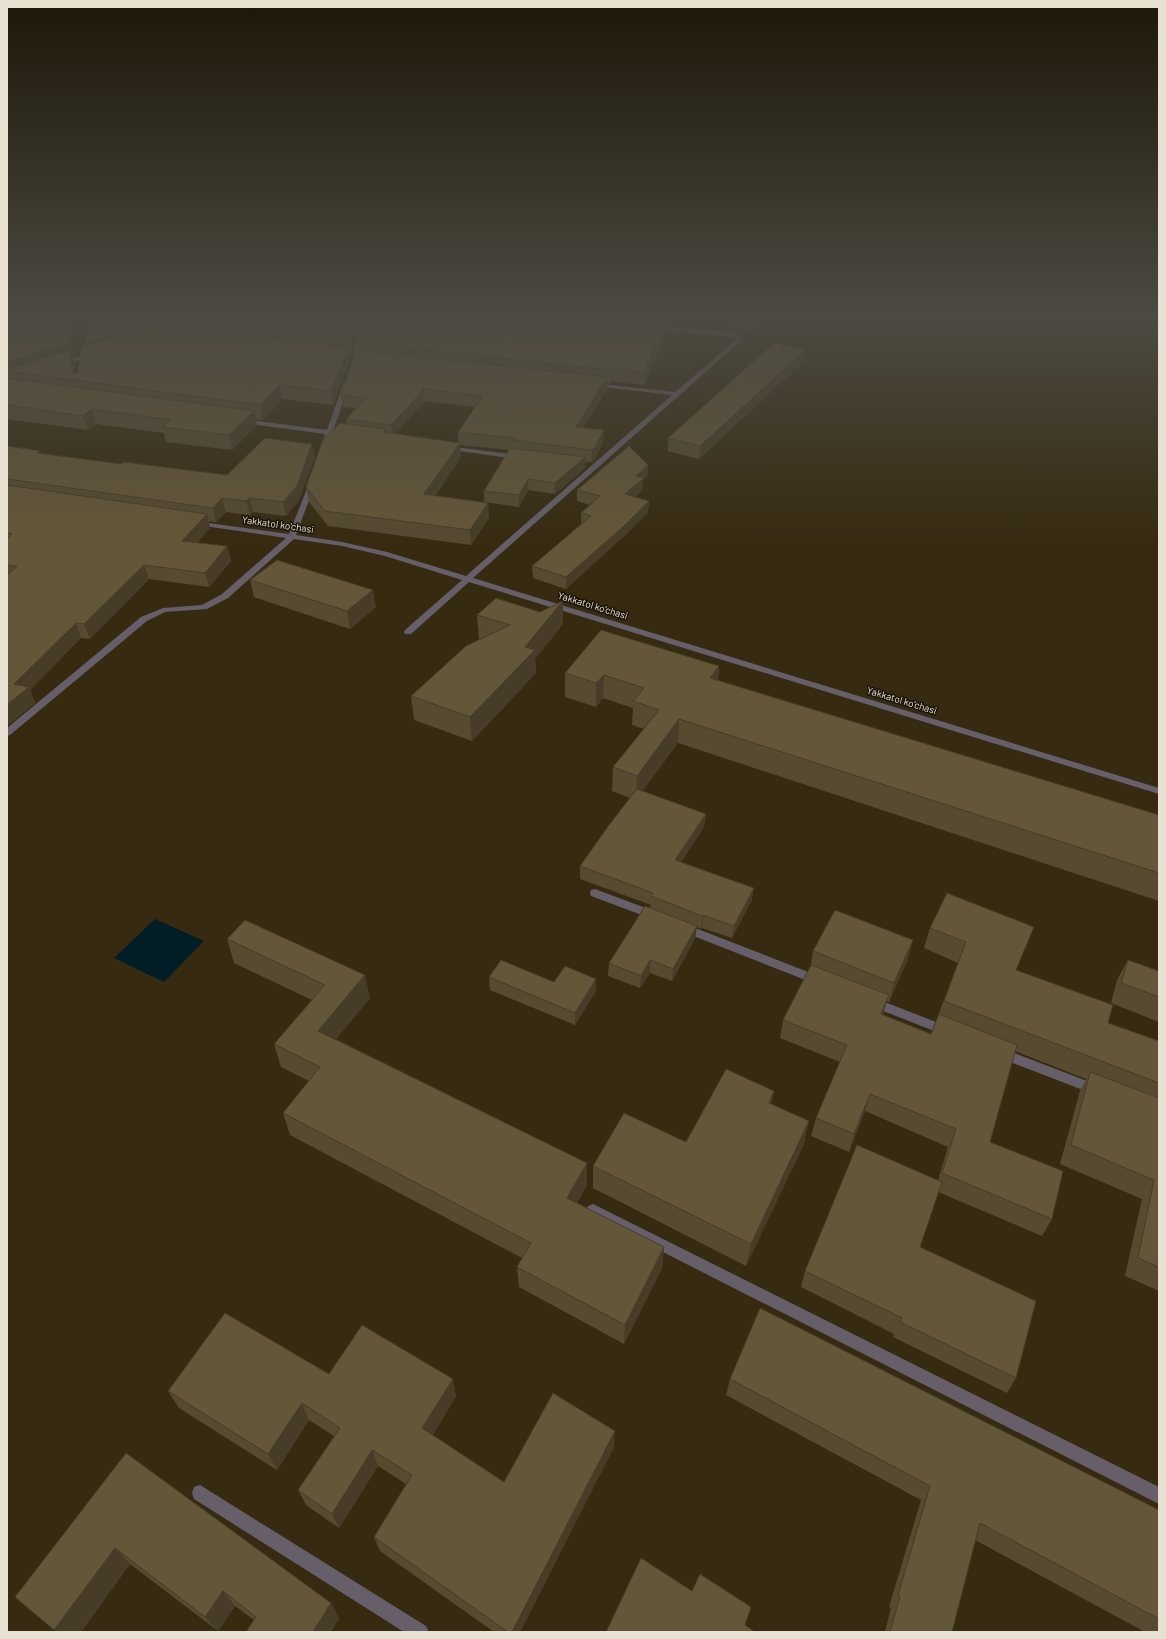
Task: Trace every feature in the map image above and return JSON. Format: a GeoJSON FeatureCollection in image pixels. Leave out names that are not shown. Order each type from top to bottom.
{"type":"FeatureCollection","features":[{"type":"Feature","properties":{"kind":"street"},"geometry":{"type":"LineString","coordinates":[[324,446],[343,392]]}},
{"type":"Feature","properties":{"kind":"street"},"geometry":{"type":"LineString","coordinates":[[664,392],[677,394]]}},
{"type":"Feature","properties":{"kind":"street"},"geometry":{"type":"LineString","coordinates":[[408,632],[593,466],[677,394]]}},
{"type":"Feature","properties":{"kind":"street"},"geometry":{"type":"LineString","coordinates":[[234,420],[352,435]]}},
{"type":"Feature","properties":{"kind":"street"},"geometry":{"type":"LineString","coordinates":[[438,446],[523,457]]}},
{"type":"Feature","properties":{"kind":"street"},"geometry":{"type":"LineString","coordinates":[[585,465],[593,466]]}},
{"type":"Feature","properties":{"kind":"street"},"geometry":{"type":"LineString","coordinates":[[7,733],[144,619],[163,610],[204,607],[225,596],[292,537],[315,474]]}},
{"type":"Feature","properties":{"kind":"street","name":"Yakkatol ko'chasi"},"geometry":{"type":"LineString","coordinates":[[192,522],[342,544],[387,554],[1159,791]]}},
{"type":"Feature","properties":{"kind":"street"},"geometry":{"type":"LineString","coordinates":[[595,892],[662,919]]}},
{"type":"Feature","properties":{"kind":"street"},"geometry":{"type":"LineString","coordinates":[[677,925],[825,983]]}},
{"type":"Feature","properties":{"kind":"street"},"geometry":{"type":"LineString","coordinates":[[862,998],[959,1036]]}},
{"type":"Feature","properties":{"kind":"street"},"geometry":{"type":"LineString","coordinates":[[988,1048],[1107,1095]]}},
{"type":"Feature","properties":{"kind":"street"},"geometry":{"type":"LineString","coordinates":[[593,1210],[1159,1496]]}},
{"type":"Feature","properties":{"kind":"street"},"geometry":{"type":"LineString","coordinates":[[200,1493],[420,1632]]}},
{"type":"Feature","properties":{"kind":"water"},"geometry":{"type":"Polygon","coordinates":[[[155,919],[204,941],[164,982],[114,958],[155,919]]]}},
{"type":"Feature","properties":{"kind":"building"},"geometry":{"type":"Polygon","coordinates":[[[7,392],[115,392],[254,411],[229,435],[162,427],[171,420],[92,409],[83,416],[7,405],[7,392]]]}},
{"type":"Feature","properties":{"kind":"building"},"geometry":{"type":"Polygon","coordinates":[[[167,392],[273,392],[260,405],[167,392]]]}},
{"type":"Feature","properties":{"kind":"building"},"geometry":{"type":"Polygon","coordinates":[[[342,392],[421,392],[391,425],[346,419],[366,398],[341,395],[342,392]]]}},
{"type":"Feature","properties":{"kind":"building"},"geometry":{"type":"Polygon","coordinates":[[[453,392],[597,392],[576,427],[604,430],[592,450],[514,440],[515,438],[458,432],[483,396],[453,392]]]}},
{"type":"Feature","properties":{"kind":"building"},"geometry":{"type":"Polygon","coordinates":[[[719,392],[759,392],[700,446],[668,438],[719,392]]]}},
{"type":"Feature","properties":{"kind":"building"},"geometry":{"type":"Polygon","coordinates":[[[340,423],[386,429],[383,432],[460,443],[424,494],[488,503],[470,530],[325,511],[306,487],[323,440],[340,423]]]}},
{"type":"Feature","properties":{"kind":"building"},"geometry":{"type":"Polygon","coordinates":[[[265,438],[312,444],[297,486],[283,502],[250,498],[246,501],[222,498],[213,508],[7,479],[7,446],[41,451],[37,453],[121,464],[124,462],[227,475],[265,438]]]}},
{"type":"Feature","properties":{"kind":"building"},"geometry":{"type":"Polygon","coordinates":[[[629,446],[648,465],[636,476],[644,478],[625,494],[649,501],[624,526],[566,577],[532,566],[591,516],[581,513],[600,496],[577,490],[629,446]]]}},
{"type":"Feature","properties":{"kind":"building"},"geometry":{"type":"Polygon","coordinates":[[[510,448],[585,457],[555,483],[528,479],[519,495],[484,491],[510,448]]]}},
{"type":"Feature","properties":{"kind":"building"},"geometry":{"type":"Polygon","coordinates":[[[7,485],[207,514],[182,541],[227,546],[205,573],[144,565],[84,624],[76,623],[14,684],[29,687],[7,705],[7,575],[17,566],[7,565],[7,539],[12,534],[7,533],[7,485]]]}},
{"type":"Feature","properties":{"kind":"building"},"geometry":{"type":"Polygon","coordinates":[[[277,560],[373,590],[347,611],[250,580],[277,560]]]}},
{"type":"Feature","properties":{"kind":"building"},"geometry":{"type":"Polygon","coordinates":[[[496,598],[540,612],[563,601],[525,647],[535,650],[470,717],[411,696],[466,646],[510,625],[477,615],[496,598]]]}},
{"type":"Feature","properties":{"kind":"building"},"geometry":{"type":"Polygon","coordinates":[[[601,630],[719,666],[710,678],[1159,815],[1159,873],[679,719],[637,776],[613,767],[659,710],[633,701],[644,688],[604,675],[596,683],[565,673],[601,630]]]}},
{"type":"Feature","properties":{"kind":"building"},"geometry":{"type":"Polygon","coordinates":[[[637,789],[706,814],[675,860],[754,888],[734,926],[703,915],[702,916],[651,896],[653,893],[580,866],[637,789]]]}},
{"type":"Feature","properties":{"kind":"building"},"geometry":{"type":"Polygon","coordinates":[[[947,893],[1034,927],[1016,970],[1113,1005],[1108,1023],[1159,1041],[1159,1083],[944,1001],[966,942],[930,928],[947,893]]]}},
{"type":"Feature","properties":{"kind":"building"},"geometry":{"type":"Polygon","coordinates":[[[645,906],[697,926],[673,969],[650,960],[641,976],[609,963],[645,906]]]}},
{"type":"Feature","properties":{"kind":"building"},"geometry":{"type":"Polygon","coordinates":[[[835,910],[913,940],[894,983],[813,951],[835,910]]]}},
{"type":"Feature","properties":{"kind":"building"},"geometry":{"type":"Polygon","coordinates":[[[245,920],[365,975],[318,1031],[587,1163],[567,1198],[664,1247],[625,1325],[517,1267],[531,1243],[283,1113],[320,1067],[274,1044],[325,985],[227,939],[245,920]]]}},
{"type":"Feature","properties":{"kind":"building"},"geometry":{"type":"Polygon","coordinates":[[[501,960],[554,982],[565,966],[596,979],[575,1013],[489,977],[501,960]]]}},
{"type":"Feature","properties":{"kind":"building"},"geometry":{"type":"Polygon","coordinates":[[[1128,960],[1159,971],[1159,997],[1121,983],[1128,960]]]}},
{"type":"Feature","properties":{"kind":"building"},"geometry":{"type":"Polygon","coordinates":[[[811,965],[889,995],[881,1014],[931,1034],[939,1014],[1017,1045],[990,1142],[1063,1171],[1052,1219],[942,1173],[956,1129],[870,1094],[854,1134],[816,1118],[847,1045],[783,1020],[811,965]]]}},
{"type":"Feature","properties":{"kind":"building"},"geometry":{"type":"Polygon","coordinates":[[[726,1069],[774,1091],[769,1103],[809,1121],[751,1244],[593,1166],[624,1113],[686,1142],[726,1069]]]}},
{"type":"Feature","properties":{"kind":"building"},"geometry":{"type":"Polygon","coordinates":[[[1090,1072],[1159,1098],[1159,1267],[1138,1258],[1154,1180],[1071,1145],[1090,1072]]]}},
{"type":"Feature","properties":{"kind":"building"},"geometry":{"type":"Polygon","coordinates":[[[857,1145],[942,1182],[920,1247],[1036,1301],[1016,1378],[900,1322],[902,1318],[805,1271],[857,1145]]]}},
{"type":"Feature","properties":{"kind":"building"},"geometry":{"type":"Polygon","coordinates":[[[760,1308],[1159,1510],[1159,1619],[980,1523],[952,1632],[890,1632],[900,1596],[898,1595],[930,1486],[730,1379],[760,1308]]]}},
{"type":"Feature","properties":{"kind":"building"},"geometry":{"type":"Polygon","coordinates":[[[225,1313],[329,1374],[362,1325],[453,1379],[422,1428],[504,1482],[553,1393],[615,1431],[512,1632],[508,1632],[374,1537],[412,1475],[372,1450],[332,1514],[298,1490],[340,1428],[302,1403],[268,1454],[168,1391],[225,1313]]]}},
{"type":"Feature","properties":{"kind":"building"},"geometry":{"type":"Polygon","coordinates":[[[126,1453],[331,1603],[313,1632],[246,1632],[256,1617],[223,1591],[205,1617],[115,1548],[54,1630],[15,1597],[126,1453]]]}},
{"type":"Feature","properties":{"kind":"building"},"geometry":{"type":"Polygon","coordinates":[[[641,1558],[692,1591],[700,1574],[751,1607],[745,1625],[755,1632],[606,1632],[641,1558]]]}}]}
